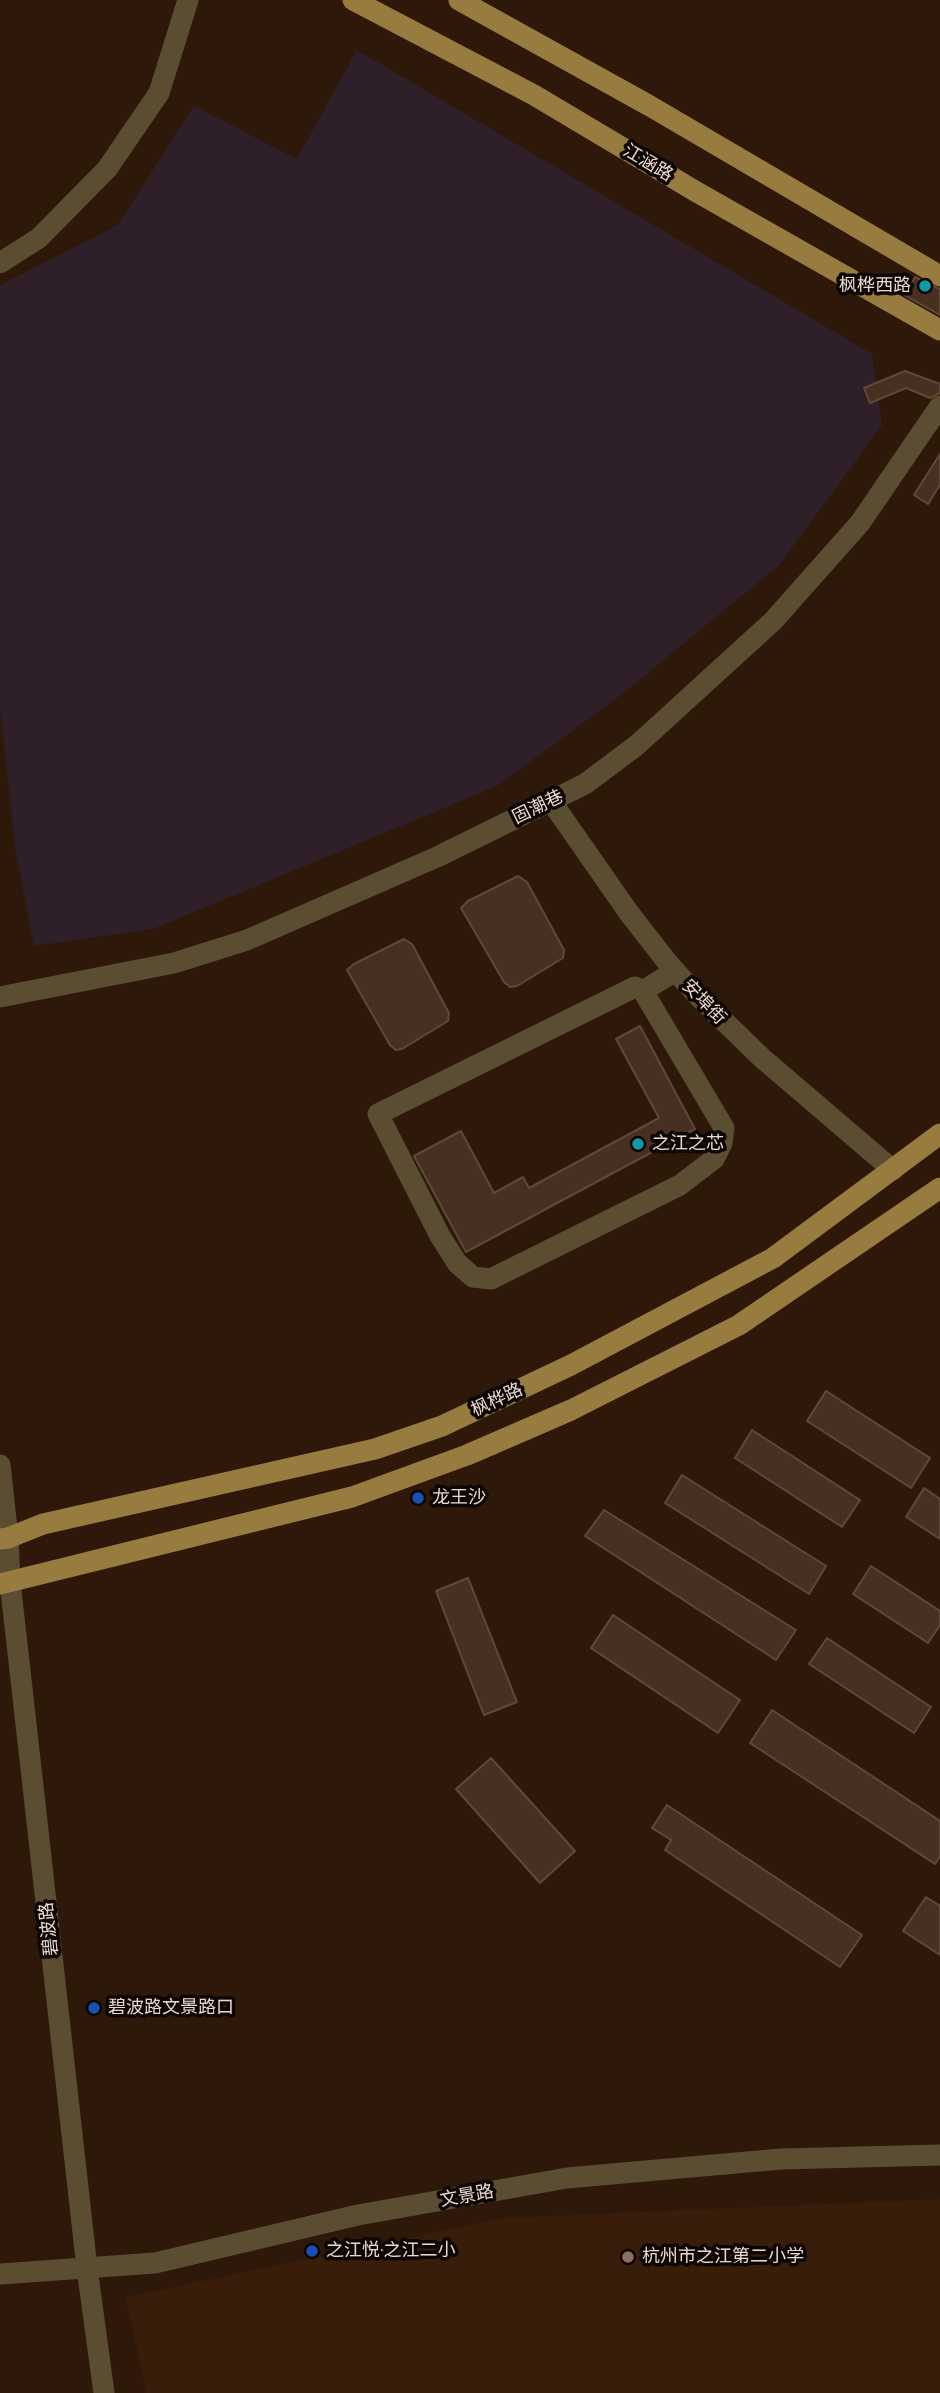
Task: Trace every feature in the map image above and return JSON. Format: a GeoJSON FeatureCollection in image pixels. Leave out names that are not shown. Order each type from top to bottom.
{"type":"FeatureCollection","features":[{"type":"Feature","properties":{"kind":"main road","name":"江涵路"},"geometry":{"type":"LineString","coordinates":[[353,0],[534,95],[695,191],[940,330]]}},
{"type":"Feature","properties":{"kind":"main road"},"geometry":{"type":"LineString","coordinates":[[459,0],[661,112],[940,276]]}},
{"type":"Feature","properties":{"kind":"main road","name":"枫桦路"},"geometry":{"type":"LineString","coordinates":[[4,1539],[43,1524],[375,1449],[442,1426],[571,1365],[773,1258],[940,1133]]}},
{"type":"Feature","properties":{"kind":"main road"},"geometry":{"type":"LineString","coordinates":[[5,1583],[352,1497],[467,1455],[571,1410],[738,1325],[940,1188]]}},
{"type":"Feature","properties":{"kind":"street"},"geometry":{"type":"LineString","coordinates":[[0,263],[38,238],[107,169],[159,93],[188,0]]}},
{"type":"Feature","properties":{"kind":"street","name":"固潮巷"},"geometry":{"type":"LineString","coordinates":[[0,997],[174,963],[247,940],[438,856],[585,784],[637,745],[773,621],[860,523],[940,406]]}},
{"type":"Feature","properties":{"kind":"street","name":"安埠街"},"geometry":{"type":"LineString","coordinates":[[551,801],[629,913],[675,971],[724,1023],[893,1170]]}},
{"type":"Feature","properties":{"kind":"street"},"geometry":{"type":"LineString","coordinates":[[643,991],[675,971]]}},
{"type":"Feature","properties":{"kind":"street"},"geometry":{"type":"LineString","coordinates":[[635,987],[643,991],[724,1128],[722,1143],[714,1159],[680,1185],[491,1279],[472,1277],[457,1263],[440,1236],[378,1114],[635,987]]}},
{"type":"Feature","properties":{"kind":"street","name":"碧波路"},"geometry":{"type":"LineString","coordinates":[[0,1465],[5,1583],[104,2393]]}},
{"type":"Feature","properties":{"kind":"street","name":"文景路"},"geometry":{"type":"LineString","coordinates":[[0,2274],[155,2263],[358,2215],[568,2178],[780,2159],[940,2155]]}},
{"type":"Feature","properties":{"kind":"shaded area"},"geometry":{"type":"Polygon","coordinates":[[[357,50],[872,354],[882,425],[780,564],[625,692],[497,786],[153,929],[34,946],[16,853],[0,709],[0,285],[118,225],[194,106],[297,159],[357,50]]]}},
{"type":"Feature","properties":{"kind":"shaded area","name":"杭州市之江第二小学"},"geometry":{"type":"Polygon","coordinates":[[[940,2199],[940,2393],[146,2393],[126,2297],[504,2218],[940,2199]]]}},
{"type":"Feature","properties":{"kind":"building"},"geometry":{"type":"Polygon","coordinates":[[[915,277],[940,289],[940,315],[904,295],[915,277]]]}},
{"type":"Feature","properties":{"kind":"building"},"geometry":{"type":"Polygon","coordinates":[[[905,371],[940,384],[940,393],[930,398],[906,388],[870,403],[864,388],[905,371]]]}},
{"type":"Feature","properties":{"kind":"building"},"geometry":{"type":"Polygon","coordinates":[[[940,454],[940,485],[928,504],[914,495],[940,454]]]}},
{"type":"Feature","properties":{"kind":"building"},"geometry":{"type":"Polygon","coordinates":[[[518,876],[527,882],[564,950],[563,958],[517,986],[510,987],[504,982],[461,908],[468,901],[518,876]]]}},
{"type":"Feature","properties":{"kind":"building"},"geometry":{"type":"Polygon","coordinates":[[[404,939],[412,944],[449,1013],[448,1021],[396,1050],[390,1045],[347,970],[404,939]]]}},
{"type":"Feature","properties":{"kind":"building","name":"之江之芯"},"geometry":{"type":"Polygon","coordinates":[[[640,1026],[695,1129],[466,1252],[414,1156],[461,1131],[494,1193],[523,1177],[529,1188],[659,1118],[616,1039],[640,1026]]]}},
{"type":"Feature","properties":{"kind":"building"},"geometry":{"type":"Polygon","coordinates":[[[826,1391],[930,1458],[911,1488],[807,1421],[826,1391]]]}},
{"type":"Feature","properties":{"kind":"building"},"geometry":{"type":"Polygon","coordinates":[[[752,1430],[860,1500],[842,1527],[735,1458],[752,1430]]]}},
{"type":"Feature","properties":{"kind":"building"},"geometry":{"type":"Polygon","coordinates":[[[682,1475],[826,1566],[809,1594],[665,1503],[682,1475]]]}},
{"type":"Feature","properties":{"kind":"building"},"geometry":{"type":"Polygon","coordinates":[[[924,1488],[940,1499],[940,1539],[906,1517],[924,1488]]]}},
{"type":"Feature","properties":{"kind":"building"},"geometry":{"type":"Polygon","coordinates":[[[604,1510],[796,1630],[776,1660],[585,1536],[604,1510]]]}},
{"type":"Feature","properties":{"kind":"building"},"geometry":{"type":"Polygon","coordinates":[[[871,1566],[940,1611],[940,1625],[928,1643],[853,1594],[871,1566]]]}},
{"type":"Feature","properties":{"kind":"building"},"geometry":{"type":"Polygon","coordinates":[[[468,1578],[517,1702],[484,1715],[436,1591],[468,1578]]]}},
{"type":"Feature","properties":{"kind":"building"},"geometry":{"type":"Polygon","coordinates":[[[613,1615],[740,1700],[718,1733],[591,1648],[613,1615]]]}},
{"type":"Feature","properties":{"kind":"building"},"geometry":{"type":"Polygon","coordinates":[[[827,1638],[931,1707],[914,1733],[809,1664],[827,1638]]]}},
{"type":"Feature","properties":{"kind":"building"},"geometry":{"type":"Polygon","coordinates":[[[772,1710],[940,1821],[940,1856],[935,1864],[750,1743],[772,1710]]]}},
{"type":"Feature","properties":{"kind":"building"},"geometry":{"type":"Polygon","coordinates":[[[491,1758],[575,1851],[540,1883],[456,1789],[491,1758]]]}},
{"type":"Feature","properties":{"kind":"building"},"geometry":{"type":"Polygon","coordinates":[[[667,1805],[862,1935],[840,1967],[665,1850],[671,1840],[652,1828],[667,1805]]]}},
{"type":"Feature","properties":{"kind":"building"},"geometry":{"type":"Polygon","coordinates":[[[926,1897],[940,1906],[940,1955],[903,1931],[926,1897]]]}},
{"type":"Feature","properties":{"kind":"place","name":"枫桦西路"},"geometry":{"type":"Point","coordinates":[925,286]}},
{"type":"Feature","properties":{"kind":"place","name":"之江之芯"},"geometry":{"type":"Point","coordinates":[638,1144]}},
{"type":"Feature","properties":{"kind":"place","name":"龙王沙"},"geometry":{"type":"Point","coordinates":[418,1498]}},
{"type":"Feature","properties":{"kind":"place","name":"碧波路文景路口"},"geometry":{"type":"Point","coordinates":[94,2008]}},
{"type":"Feature","properties":{"kind":"place","name":"之江悦·之江二小"},"geometry":{"type":"Point","coordinates":[312,2251]}},
{"type":"Feature","properties":{"kind":"place","name":"杭州市之江第二小学"},"geometry":{"type":"Point","coordinates":[628,2257]}}]}
